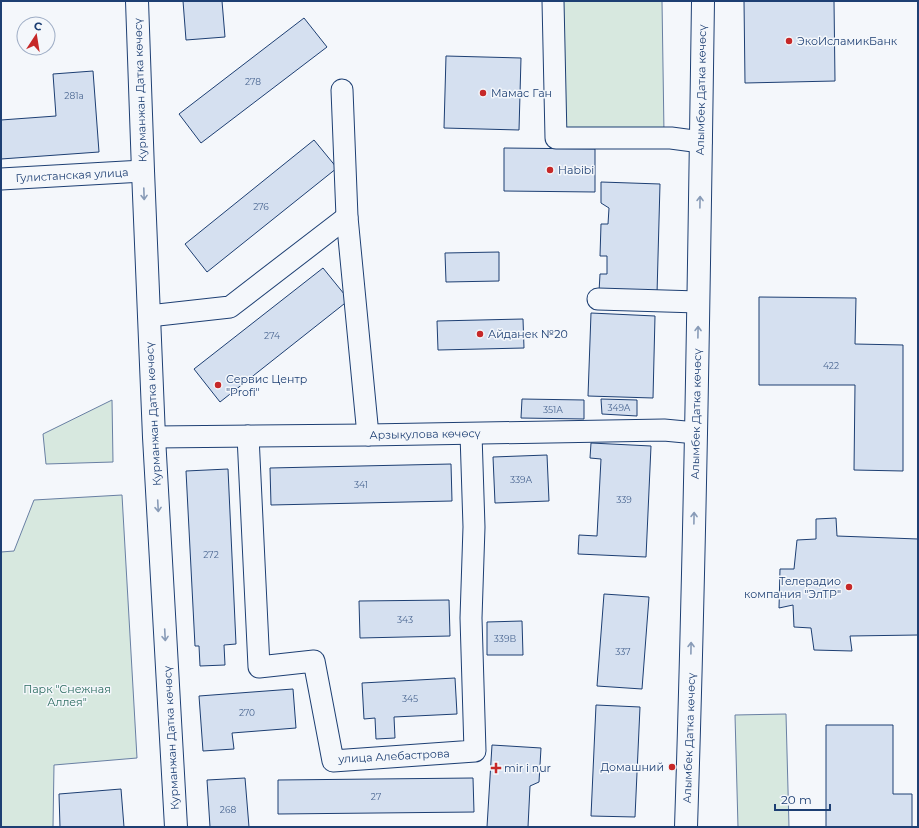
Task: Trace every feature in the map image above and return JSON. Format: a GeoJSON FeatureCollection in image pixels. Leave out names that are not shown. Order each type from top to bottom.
{"type":"FeatureCollection","features":[{"type":"Feature","properties":{"kind":"main road","name":"Курманжан Датка көчөсү"},"geometry":{"type":"LineString","coordinates":[[137,1],[154,437],[176,827]]}},
{"type":"Feature","properties":{"kind":"main road","name":"Алымбек Датка көчөсү"},"geometry":{"type":"LineString","coordinates":[[686,827],[696,433],[703,1]]}},
{"type":"Feature","properties":{"kind":"street"},"geometry":{"type":"LineString","coordinates":[[553,1],[556,138],[671,138],[701,142]]}},
{"type":"Feature","properties":{"kind":"street"},"geometry":{"type":"LineString","coordinates":[[342,90],[347,217],[368,435]]}},
{"type":"Feature","properties":{"kind":"street","name":"Гулистанская улица"},"geometry":{"type":"LineString","coordinates":[[1,179],[143,171]]}},
{"type":"Feature","properties":{"kind":"street"},"geometry":{"type":"LineString","coordinates":[[149,316],[230,307],[347,217]]}},
{"type":"Feature","properties":{"kind":"street"},"geometry":{"type":"LineString","coordinates":[[598,299],[698,302]]}},
{"type":"Feature","properties":{"kind":"street","name":"Арзыкулова көчөсү"},"geometry":{"type":"LineString","coordinates":[[154,437],[471,434],[664,430],[696,433]]}},
{"type":"Feature","properties":{"kind":"street","name":"улица Алебастрова"},"geometry":{"type":"LineString","coordinates":[[248,436],[259,667],[314,661],[333,761],[475,751],[471,618],[474,528],[471,434]]}},
{"type":"Feature","properties":{"kind":"green space"},"geometry":{"type":"Polygon","coordinates":[[[558,1],[662,1],[664,133],[561,135],[558,1]]]}},
{"type":"Feature","properties":{"kind":"green space"},"geometry":{"type":"Polygon","coordinates":[[[112,400],[113,462],[46,464],[43,434],[112,400]]]}},
{"type":"Feature","properties":{"kind":"green space","name":"Парк \"Снежная Аллея\""},"geometry":{"type":"Polygon","coordinates":[[[122,495],[137,758],[54,765],[53,827],[1,827],[1,552],[14,551],[34,500],[122,495]]]}},
{"type":"Feature","properties":{"kind":"green space"},"geometry":{"type":"Polygon","coordinates":[[[786,714],[789,827],[738,827],[735,715],[786,714]]]}},
{"type":"Feature","properties":{"kind":"building"},"geometry":{"type":"Polygon","coordinates":[[[183,1],[222,1],[225,37],[186,40],[183,1]]]}},
{"type":"Feature","properties":{"kind":"building","name":"ЭкоИсламикБанк"},"geometry":{"type":"Polygon","coordinates":[[[744,1],[834,1],[835,81],[745,83],[744,1]]]}},
{"type":"Feature","properties":{"kind":"building"},"geometry":{"type":"Polygon","coordinates":[[[304,18],[327,47],[201,143],[179,114],[304,18]]]}},
{"type":"Feature","properties":{"kind":"building","name":"Мамас Ган"},"geometry":{"type":"Polygon","coordinates":[[[446,56],[521,58],[519,130],[444,128],[446,56]]]}},
{"type":"Feature","properties":{"kind":"building"},"geometry":{"type":"Polygon","coordinates":[[[93,71],[99,152],[1,159],[1,120],[56,116],[53,74],[93,71]]]}},
{"type":"Feature","properties":{"kind":"building"},"geometry":{"type":"Polygon","coordinates":[[[314,140],[337,168],[207,272],[185,244],[314,140]]]}},
{"type":"Feature","properties":{"kind":"building","name":"Habibi"},"geometry":{"type":"Polygon","coordinates":[[[504,148],[595,149],[595,192],[504,191],[504,148]]]}},
{"type":"Feature","properties":{"kind":"building"},"geometry":{"type":"Polygon","coordinates":[[[601,182],[660,184],[657,294],[599,292],[600,274],[607,274],[607,256],[600,256],[601,224],[608,224],[609,208],[601,203],[601,182]]]}},
{"type":"Feature","properties":{"kind":"building"},"geometry":{"type":"Polygon","coordinates":[[[499,252],[499,281],[446,282],[445,253],[499,252]]]}},
{"type":"Feature","properties":{"kind":"building"},"geometry":{"type":"Polygon","coordinates":[[[323,268],[349,300],[220,402],[194,369],[323,268]]]}},
{"type":"Feature","properties":{"kind":"building"},"geometry":{"type":"Polygon","coordinates":[[[759,297],[856,298],[855,344],[903,345],[903,471],[854,470],[855,385],[759,385],[759,297]]]}},
{"type":"Feature","properties":{"kind":"building"},"geometry":{"type":"Polygon","coordinates":[[[591,313],[655,316],[653,398],[588,396],[591,313]]]}},
{"type":"Feature","properties":{"kind":"building","name":"Айданек №20"},"geometry":{"type":"Polygon","coordinates":[[[523,319],[524,348],[438,350],[437,321],[523,319]]]}},
{"type":"Feature","properties":{"kind":"building"},"geometry":{"type":"Polygon","coordinates":[[[522,399],[584,400],[584,419],[521,418],[522,399]]]}},
{"type":"Feature","properties":{"kind":"building"},"geometry":{"type":"Polygon","coordinates":[[[601,399],[637,400],[637,416],[602,414],[601,399]]]}},
{"type":"Feature","properties":{"kind":"building"},"geometry":{"type":"Polygon","coordinates":[[[591,443],[651,446],[646,557],[578,554],[579,535],[597,536],[601,459],[590,458],[591,443]]]}},
{"type":"Feature","properties":{"kind":"building"},"geometry":{"type":"Polygon","coordinates":[[[547,455],[549,501],[495,503],[493,457],[547,455]]]}},
{"type":"Feature","properties":{"kind":"building"},"geometry":{"type":"Polygon","coordinates":[[[451,464],[452,501],[271,505],[270,468],[451,464]]]}},
{"type":"Feature","properties":{"kind":"building"},"geometry":{"type":"Polygon","coordinates":[[[228,469],[236,644],[224,645],[225,665],[200,666],[199,646],[195,646],[186,471],[228,469]]]}},
{"type":"Feature","properties":{"kind":"building","name":"Телерадио компания \"ЭлТР\""},"geometry":{"type":"Polygon","coordinates":[[[836,518],[837,536],[918,539],[918,635],[850,636],[852,651],[814,650],[811,628],[794,627],[793,605],[779,608],[780,569],[794,569],[797,540],[816,539],[816,519],[836,518]]]}},
{"type":"Feature","properties":{"kind":"building"},"geometry":{"type":"Polygon","coordinates":[[[604,594],[649,597],[642,689],[597,686],[604,594]]]}},
{"type":"Feature","properties":{"kind":"building"},"geometry":{"type":"Polygon","coordinates":[[[449,600],[450,636],[360,638],[359,601],[449,600]]]}},
{"type":"Feature","properties":{"kind":"building"},"geometry":{"type":"Polygon","coordinates":[[[522,621],[523,655],[487,655],[487,622],[522,621]]]}},
{"type":"Feature","properties":{"kind":"building"},"geometry":{"type":"Polygon","coordinates":[[[455,678],[457,714],[394,717],[395,738],[376,739],[375,718],[364,719],[362,683],[455,678]]]}},
{"type":"Feature","properties":{"kind":"building"},"geometry":{"type":"Polygon","coordinates":[[[293,689],[296,728],[232,733],[234,749],[203,751],[199,696],[293,689]]]}},
{"type":"Feature","properties":{"kind":"building"},"geometry":{"type":"Polygon","coordinates":[[[596,705],[640,707],[635,817],[591,816],[596,705]]]}},
{"type":"Feature","properties":{"kind":"building"},"geometry":{"type":"Polygon","coordinates":[[[826,725],[893,725],[893,794],[912,794],[912,827],[826,827],[826,725]]]}},
{"type":"Feature","properties":{"kind":"building"},"geometry":{"type":"Polygon","coordinates":[[[492,745],[541,748],[539,782],[530,786],[528,827],[487,827],[492,745]]]}},
{"type":"Feature","properties":{"kind":"building"},"geometry":{"type":"Polygon","coordinates":[[[245,778],[249,827],[210,827],[207,780],[245,778]]]}},
{"type":"Feature","properties":{"kind":"building"},"geometry":{"type":"Polygon","coordinates":[[[473,778],[474,812],[278,814],[278,780],[473,778]]]}},
{"type":"Feature","properties":{"kind":"building"},"geometry":{"type":"Polygon","coordinates":[[[121,789],[124,827],[60,827],[59,794],[121,789]]]}},
{"type":"Feature","properties":{"kind":"place","name":"ЭкоИсламикБанк"},"geometry":{"type":"Point","coordinates":[789,41]}},
{"type":"Feature","properties":{"kind":"place","name":"Мамас Ган"},"geometry":{"type":"Point","coordinates":[483,93]}},
{"type":"Feature","properties":{"kind":"place","name":"Habibi"},"geometry":{"type":"Point","coordinates":[550,170]}},
{"type":"Feature","properties":{"kind":"place","name":"Айданек №20"},"geometry":{"type":"Point","coordinates":[480,334]}},
{"type":"Feature","properties":{"kind":"place","name":"Сервис Центр \"Profi\""},"geometry":{"type":"Point","coordinates":[218,385]}},
{"type":"Feature","properties":{"kind":"place","name":"Телерадио компания \"ЭлТР\""},"geometry":{"type":"Point","coordinates":[849,587]}},
{"type":"Feature","properties":{"kind":"place","name":"Домашний"},"geometry":{"type":"Point","coordinates":[672,767]}},
{"type":"Feature","properties":{"kind":"place","name":"mir i nur"},"geometry":{"type":"Point","coordinates":[496,768]}}]}
